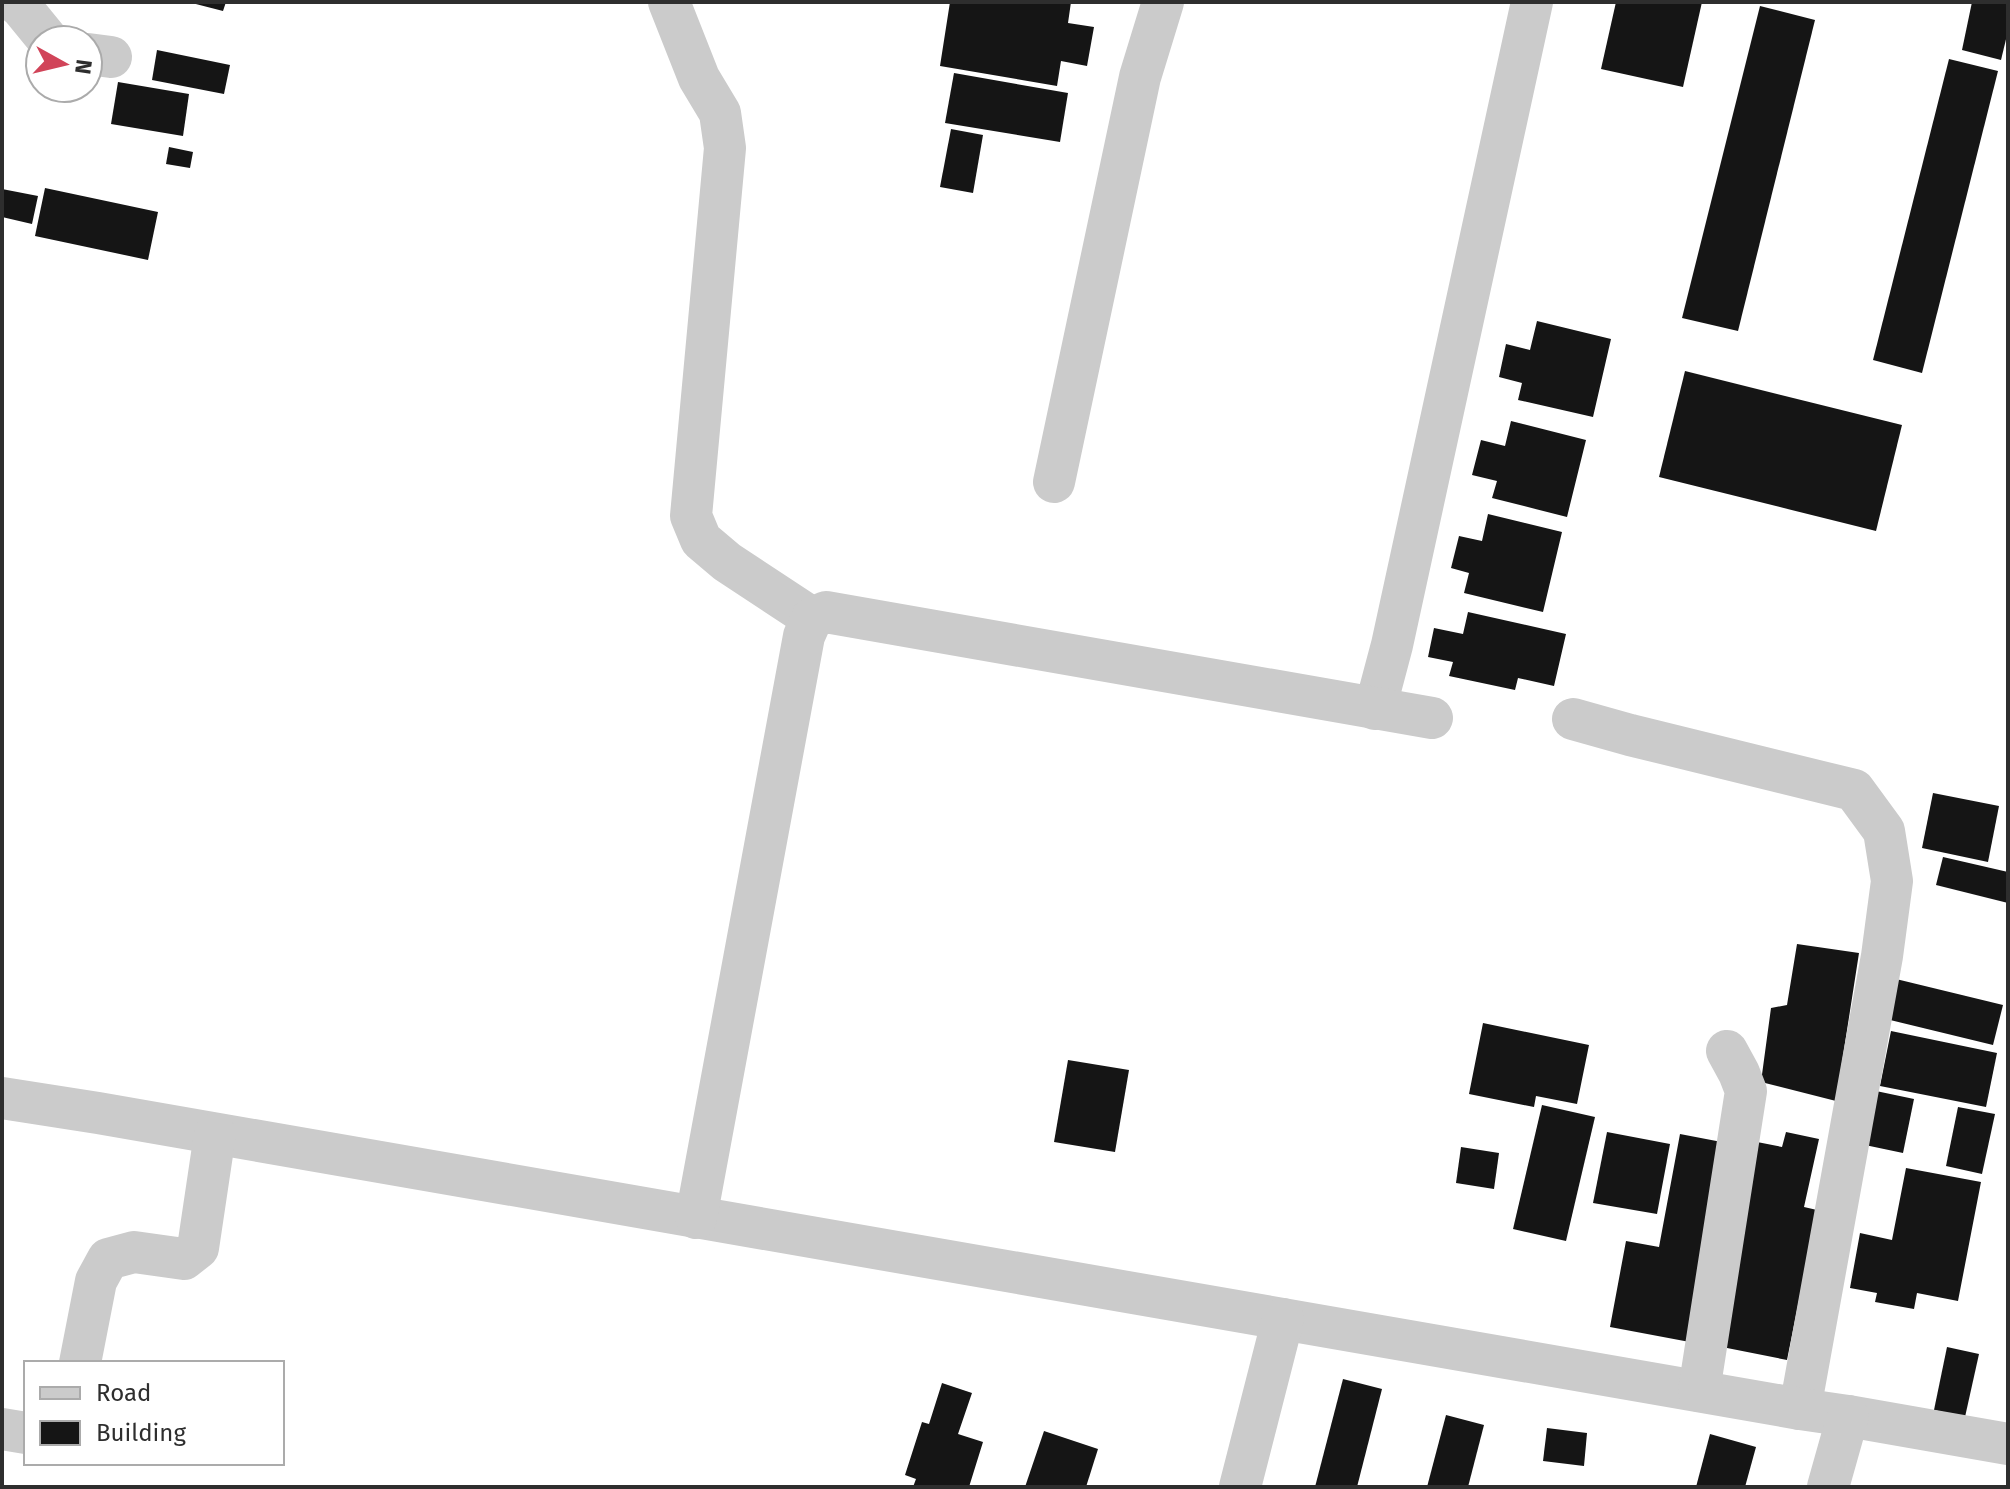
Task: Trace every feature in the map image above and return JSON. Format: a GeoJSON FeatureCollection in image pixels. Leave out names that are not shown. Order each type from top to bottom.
{"type":"FeatureCollection","features":[{"type":"Feature","properties":{"kind":"street"},"geometry":{"type":"LineString","coordinates":[[15,2],[35,24]]}},
{"type":"Feature","properties":{"kind":"street"},"geometry":{"type":"LineString","coordinates":[[669,2],[699,78],[720,113],[725,148],[691,516],[701,540],[727,562],[812,618]]}},
{"type":"Feature","properties":{"kind":"street"},"geometry":{"type":"LineString","coordinates":[[1054,482],[1140,77],[1163,2]]}},
{"type":"Feature","properties":{"kind":"street"},"geometry":{"type":"LineString","coordinates":[[1375,709],[1392,645],[1532,2]]}},
{"type":"Feature","properties":{"kind":"street"},"geometry":{"type":"LineString","coordinates":[[696,1218],[804,636],[812,618],[826,612],[1432,718]]}},
{"type":"Feature","properties":{"kind":"street"},"geometry":{"type":"LineString","coordinates":[[1573,719],[1854,790],[1884,831],[1892,881],[1882,956],[1800,1409]]}},
{"type":"Feature","properties":{"kind":"street"},"geometry":{"type":"LineString","coordinates":[[1699,1391],[1746,1091],[1727,1051]]}},
{"type":"Feature","properties":{"kind":"street"},"geometry":{"type":"LineString","coordinates":[[2,1098],[2008,1444]]}},
{"type":"Feature","properties":{"kind":"street"},"geometry":{"type":"LineString","coordinates":[[80,1361],[96,1281],[108,1259],[134,1252],[184,1259],[198,1248],[215,1134]]}},
{"type":"Feature","properties":{"kind":"street"},"geometry":{"type":"LineString","coordinates":[[1240,1487],[1283,1319]]}},
{"type":"Feature","properties":{"kind":"street"},"geometry":{"type":"LineString","coordinates":[[1828,1487],[1848,1416]]}},
{"type":"Feature","properties":{"kind":"street"},"geometry":{"type":"LineString","coordinates":[[2,1429],[24,1433]]}},
{"type":"Feature","properties":{"kind":"building"},"geometry":{"type":"Polygon","coordinates":[[[188,2],[226,2],[223,11],[188,2]]]}},
{"type":"Feature","properties":{"kind":"building"},"geometry":{"type":"Polygon","coordinates":[[[950,2],[1071,2],[1068,23],[1094,27],[1087,66],[1061,61],[1057,86],[940,66],[950,2]]]}},
{"type":"Feature","properties":{"kind":"building"},"geometry":{"type":"Polygon","coordinates":[[[1616,2],[1702,2],[1683,87],[1601,69],[1616,2]]]}},
{"type":"Feature","properties":{"kind":"building"},"geometry":{"type":"Polygon","coordinates":[[[1972,2],[2008,2],[2008,31],[2001,60],[1962,50],[1972,2]]]}},
{"type":"Feature","properties":{"kind":"building"},"geometry":{"type":"Polygon","coordinates":[[[1760,6],[1815,20],[1738,331],[1682,318],[1760,6]]]}},
{"type":"Feature","properties":{"kind":"building"},"geometry":{"type":"Polygon","coordinates":[[[157,50],[230,65],[224,94],[152,80],[157,50]]]}},
{"type":"Feature","properties":{"kind":"building"},"geometry":{"type":"Polygon","coordinates":[[[1949,59],[1998,71],[1922,373],[1873,360],[1949,59]]]}},
{"type":"Feature","properties":{"kind":"building"},"geometry":{"type":"Polygon","coordinates":[[[954,73],[1068,93],[1060,142],[945,123],[954,73]]]}},
{"type":"Feature","properties":{"kind":"building"},"geometry":{"type":"Polygon","coordinates":[[[118,82],[189,94],[183,136],[111,124],[118,82]]]}},
{"type":"Feature","properties":{"kind":"building"},"geometry":{"type":"Polygon","coordinates":[[[951,129],[983,135],[973,193],[940,187],[951,129]]]}},
{"type":"Feature","properties":{"kind":"building"},"geometry":{"type":"Polygon","coordinates":[[[169,147],[193,152],[190,168],[166,164],[169,147]]]}},
{"type":"Feature","properties":{"kind":"building"},"geometry":{"type":"Polygon","coordinates":[[[45,188],[158,212],[148,260],[35,236],[45,188]]]}},
{"type":"Feature","properties":{"kind":"building"},"geometry":{"type":"Polygon","coordinates":[[[2,189],[38,196],[32,224],[2,217],[2,189]]]}},
{"type":"Feature","properties":{"kind":"building"},"geometry":{"type":"Polygon","coordinates":[[[1537,321],[1611,339],[1593,417],[1518,400],[1522,383],[1499,377],[1506,344],[1530,350],[1537,321]]]}},
{"type":"Feature","properties":{"kind":"building"},"geometry":{"type":"Polygon","coordinates":[[[1685,371],[1902,425],[1876,531],[1659,477],[1685,371]]]}},
{"type":"Feature","properties":{"kind":"building"},"geometry":{"type":"Polygon","coordinates":[[[1511,421],[1586,440],[1567,517],[1492,498],[1497,481],[1472,475],[1481,440],[1505,446],[1511,421]]]}},
{"type":"Feature","properties":{"kind":"building"},"geometry":{"type":"Polygon","coordinates":[[[1488,514],[1562,532],[1543,612],[1464,593],[1469,573],[1451,568],[1459,536],[1482,541],[1488,514]]]}},
{"type":"Feature","properties":{"kind":"building"},"geometry":{"type":"Polygon","coordinates":[[[1468,612],[1566,634],[1554,686],[1518,678],[1515,690],[1449,676],[1453,662],[1428,657],[1434,628],[1463,634],[1468,612]]]}},
{"type":"Feature","properties":{"kind":"building"},"geometry":{"type":"Polygon","coordinates":[[[1933,793],[1999,806],[1988,862],[1922,848],[1933,793]]]}},
{"type":"Feature","properties":{"kind":"building"},"geometry":{"type":"Polygon","coordinates":[[[1943,857],[2008,872],[2008,903],[1936,885],[1943,857]]]}},
{"type":"Feature","properties":{"kind":"building"},"geometry":{"type":"Polygon","coordinates":[[[1797,944],[1859,953],[1836,1101],[1761,1082],[1771,1008],[1787,1005],[1797,944]]]}},
{"type":"Feature","properties":{"kind":"building"},"geometry":{"type":"Polygon","coordinates":[[[1896,979],[2003,1005],[1993,1045],[1886,1019],[1896,979]]]}},
{"type":"Feature","properties":{"kind":"building"},"geometry":{"type":"Polygon","coordinates":[[[1483,1023],[1589,1045],[1577,1104],[1536,1096],[1534,1107],[1469,1094],[1483,1023]]]}},
{"type":"Feature","properties":{"kind":"building"},"geometry":{"type":"Polygon","coordinates":[[[1891,1031],[1997,1053],[1986,1107],[1880,1086],[1891,1031]]]}},
{"type":"Feature","properties":{"kind":"building"},"geometry":{"type":"Polygon","coordinates":[[[1068,1060],[1129,1070],[1115,1152],[1054,1142],[1068,1060]]]}},
{"type":"Feature","properties":{"kind":"building"},"geometry":{"type":"Polygon","coordinates":[[[1876,1091],[1914,1099],[1903,1153],[1865,1145],[1876,1091]]]}},
{"type":"Feature","properties":{"kind":"building"},"geometry":{"type":"Polygon","coordinates":[[[1542,1105],[1595,1117],[1566,1241],[1513,1229],[1542,1105]]]}},
{"type":"Feature","properties":{"kind":"building"},"geometry":{"type":"Polygon","coordinates":[[[1958,1107],[1995,1114],[1982,1174],[1946,1166],[1958,1107]]]}},
{"type":"Feature","properties":{"kind":"building"},"geometry":{"type":"Polygon","coordinates":[[[1607,1132],[1670,1144],[1657,1214],[1593,1203],[1607,1132]]]}},
{"type":"Feature","properties":{"kind":"building"},"geometry":{"type":"Polygon","coordinates":[[[1786,1132],[1819,1139],[1804,1207],[1817,1210],[1787,1360],[1717,1346],[1752,1141],[1782,1147],[1786,1132]]]}},
{"type":"Feature","properties":{"kind":"building"},"geometry":{"type":"Polygon","coordinates":[[[1680,1134],[1732,1144],[1695,1343],[1610,1327],[1626,1241],[1659,1247],[1680,1134]]]}},
{"type":"Feature","properties":{"kind":"building"},"geometry":{"type":"Polygon","coordinates":[[[1461,1147],[1499,1153],[1494,1189],[1456,1183],[1461,1147]]]}},
{"type":"Feature","properties":{"kind":"building"},"geometry":{"type":"Polygon","coordinates":[[[1906,1168],[1981,1182],[1958,1301],[1917,1293],[1914,1309],[1875,1302],[1877,1293],[1850,1288],[1860,1233],[1892,1240],[1906,1168]]]}},
{"type":"Feature","properties":{"kind":"building"},"geometry":{"type":"Polygon","coordinates":[[[1947,1347],[1979,1354],[1965,1417],[1934,1410],[1947,1347]]]}},
{"type":"Feature","properties":{"kind":"building"},"geometry":{"type":"Polygon","coordinates":[[[1343,1379],[1382,1389],[1357,1487],[1315,1487],[1343,1379]]]}},
{"type":"Feature","properties":{"kind":"building"},"geometry":{"type":"Polygon","coordinates":[[[942,1383],[972,1393],[958,1434],[983,1442],[969,1487],[913,1487],[916,1479],[905,1475],[922,1422],[929,1424],[942,1383]]]}},
{"type":"Feature","properties":{"kind":"building"},"geometry":{"type":"Polygon","coordinates":[[[1446,1415],[1484,1425],[1468,1487],[1427,1487],[1446,1415]]]}},
{"type":"Feature","properties":{"kind":"building"},"geometry":{"type":"Polygon","coordinates":[[[1547,1428],[1587,1433],[1584,1466],[1543,1461],[1547,1428]]]}},
{"type":"Feature","properties":{"kind":"building"},"geometry":{"type":"Polygon","coordinates":[[[1044,1431],[1098,1449],[1086,1487],[1025,1487],[1044,1431]]]}},
{"type":"Feature","properties":{"kind":"building"},"geometry":{"type":"Polygon","coordinates":[[[1710,1434],[1756,1447],[1745,1487],[1696,1487],[1710,1434]]]}}]}
